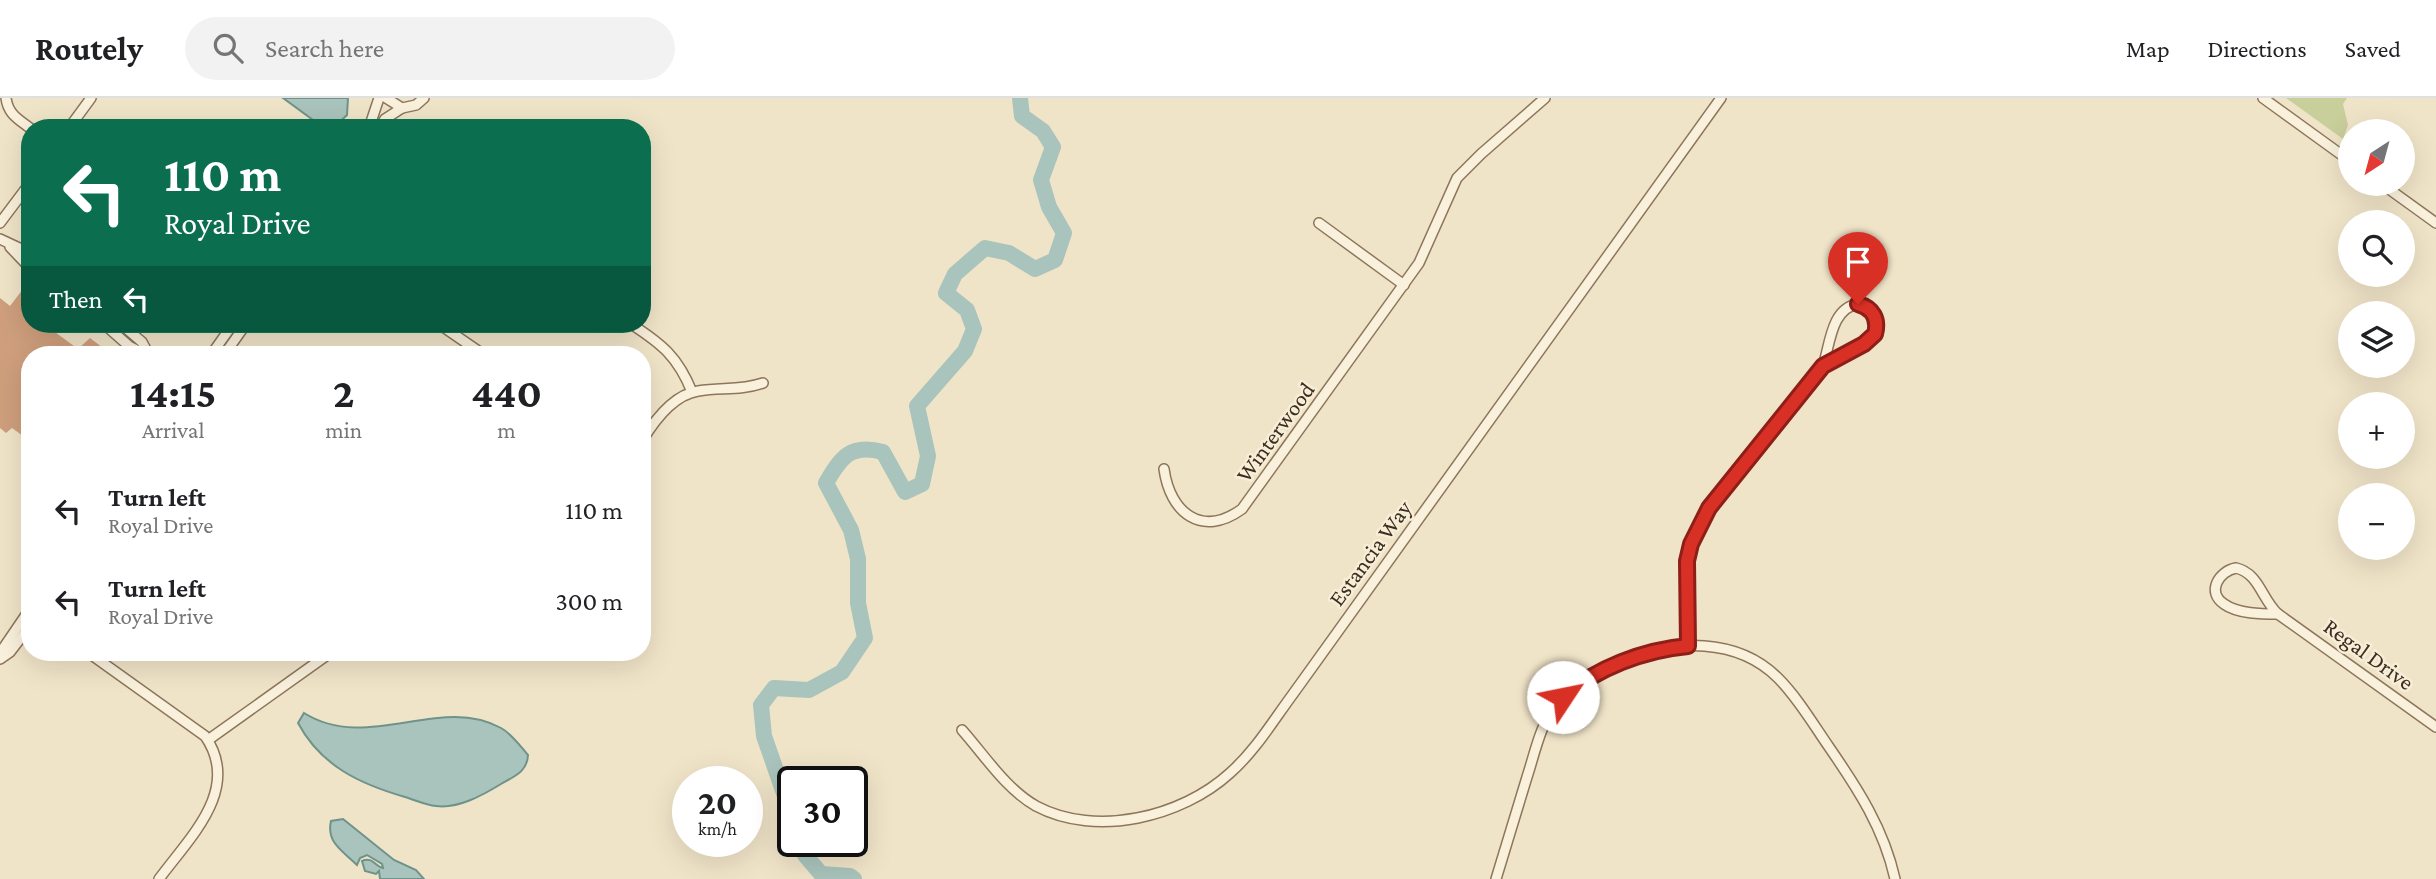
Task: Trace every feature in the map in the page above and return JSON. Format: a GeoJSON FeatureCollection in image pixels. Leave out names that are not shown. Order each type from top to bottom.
{"type":"FeatureCollection","features":[{"type":"Feature","properties":{"kind":"street"},"geometry":{"type":"LineString","coordinates":[[6,98],[13,116],[21,122]]}},
{"type":"Feature","properties":{"kind":"street"},"geometry":{"type":"LineString","coordinates":[[76,119],[91,98]]}},
{"type":"Feature","properties":{"kind":"street"},"geometry":{"type":"LineString","coordinates":[[372,119],[379,98]]}},
{"type":"Feature","properties":{"kind":"street"},"geometry":{"type":"LineString","coordinates":[[386,98],[402,108]]}},
{"type":"Feature","properties":{"kind":"street"},"geometry":{"type":"LineString","coordinates":[[385,119],[402,108],[416,105],[424,98]]}},
{"type":"Feature","properties":{"kind":"street","name":"Winterwood"},"geometry":{"type":"LineString","coordinates":[[1164,470],[1175,503],[1191,518],[1219,520],[1242,509],[1404,285],[1427,247],[1457,178],[1480,154],[1545,98]]}},
{"type":"Feature","properties":{"kind":"street","name":"Estancia Way"},"geometry":{"type":"LineString","coordinates":[[962,730],[1007,784],[1020,795],[1037,807],[1074,818],[1122,820],[1144,817],[1193,799],[1229,775],[1272,723],[1721,98]]}},
{"type":"Feature","properties":{"kind":"street"},"geometry":{"type":"LineString","coordinates":[[2263,98],[2338,152]]}},
{"type":"Feature","properties":{"kind":"street"},"geometry":{"type":"LineString","coordinates":[[0,223],[21,195]]}},
{"type":"Feature","properties":{"kind":"street"},"geometry":{"type":"LineString","coordinates":[[2399,196],[2436,223]]}},
{"type":"Feature","properties":{"kind":"street"},"geometry":{"type":"LineString","coordinates":[[1319,223],[1404,285]]}},
{"type":"Feature","properties":{"kind":"street"},"geometry":{"type":"LineString","coordinates":[[0,239],[21,259]]}},
{"type":"Feature","properties":{"kind":"street"},"geometry":{"type":"LineString","coordinates":[[9,246],[21,250]]}},
{"type":"Feature","properties":{"kind":"street"},"geometry":{"type":"LineString","coordinates":[[1688,646],[1687,561],[1701,520],[1718,494],[1823,366],[1864,344],[1875,334],[1876,321],[1870,310],[1858,304],[1843,310],[1837,320],[1823,366]]}},
{"type":"Feature","properties":{"kind":"street"},"geometry":{"type":"LineString","coordinates":[[114,333],[129,346]]}},
{"type":"Feature","properties":{"kind":"street"},"geometry":{"type":"LineString","coordinates":[[132,333],[144,346]]}},
{"type":"Feature","properties":{"kind":"street"},"geometry":{"type":"LineString","coordinates":[[452,333],[471,346]]}},
{"type":"Feature","properties":{"kind":"street"},"geometry":{"type":"LineString","coordinates":[[644,333],[670,352],[692,392]]}},
{"type":"Feature","properties":{"kind":"street"},"geometry":{"type":"LineString","coordinates":[[651,428],[662,413],[692,392],[738,390],[763,383]]}},
{"type":"Feature","properties":{"kind":"street","name":"Regal Drive"},"geometry":{"type":"LineString","coordinates":[[2278,614],[2245,611],[2224,604],[2215,588],[2220,576],[2236,568],[2249,573],[2278,614],[2436,727]]}},
{"type":"Feature","properties":{"kind":"street"},"geometry":{"type":"LineString","coordinates":[[0,653],[21,623]]}},
{"type":"Feature","properties":{"kind":"street"},"geometry":{"type":"LineString","coordinates":[[0,659],[10,652],[21,638]]}},
{"type":"Feature","properties":{"kind":"street"},"geometry":{"type":"LineString","coordinates":[[1496,879],[1540,735],[1558,703],[1587,680],[1636,656],[1688,646],[1718,648],[1743,655],[1760,663],[1784,685],[1871,812],[1883,838],[1895,879]]}},
{"type":"Feature","properties":{"kind":"street"},"geometry":{"type":"LineString","coordinates":[[100,661],[196,729],[208,740],[219,766],[214,799],[159,879]]}},
{"type":"Feature","properties":{"kind":"street"},"geometry":{"type":"LineString","coordinates":[[208,740],[319,661]]}},
{"type":"Feature","properties":{"kind":"green space"},"geometry":{"type":"Polygon","coordinates":[[[2286,98],[2347,98],[2343,104],[2347,119],[2338,119],[2338,135],[2286,98]]]}},
{"type":"Feature","properties":{"kind":"water"},"geometry":{"type":"Polygon","coordinates":[[[283,98],[348,98],[347,115],[343,119],[312,119],[283,98]]]}},
{"type":"Feature","properties":{"kind":"water"},"geometry":{"type":"Polygon","coordinates":[[[304,713],[328,724],[353,727],[453,717],[478,719],[509,733],[528,755],[527,761],[523,770],[515,776],[478,797],[453,805],[432,805],[373,786],[330,762],[307,738],[298,723],[304,713]]]}},
{"type":"Feature","properties":{"kind":"water"},"geometry":{"type":"Polygon","coordinates":[[[343,819],[394,860],[416,870],[424,879],[380,879],[379,871],[376,874],[365,871],[362,861],[369,860],[383,868],[382,864],[367,855],[360,858],[357,865],[337,846],[331,835],[331,821],[343,819]]]}},
{"type":"Feature","properties":{"kind":"building"},"geometry":{"type":"Polygon","coordinates":[[[21,292],[21,333],[56,333],[74,346],[21,346],[21,434],[12,428],[6,433],[0,428],[0,298],[10,306],[21,292]]]}},
{"type":"Feature","properties":{"kind":"building"},"geometry":{"type":"Polygon","coordinates":[[[90,338],[100,346],[81,346],[90,338]]]}},
{"type":"Feature","properties":{"kind":"waterway"},"geometry":{"type":"LineString","coordinates":[[777,773],[764,736],[761,705],[774,688],[809,690],[842,672],[865,638],[858,603],[858,559],[851,530],[826,483],[842,459],[863,449],[883,452],[905,492],[922,484],[928,456],[917,406],[965,351],[974,329],[967,310],[946,293],[955,274],[985,248],[1009,253],[1035,269],[1055,260],[1064,233],[1049,207],[1041,180],[1053,147],[1043,131],[1022,116],[1020,98]]}},
{"type":"Feature","properties":{"kind":"waterway"},"geometry":{"type":"LineString","coordinates":[[807,857],[821,874],[850,876],[854,879]]}},
{"type":"Feature","properties":{"kind":"route"},"geometry":{"type":"LineString","coordinates":[[1563,697],[1587,680],[1636,656],[1688,646],[1687,561],[1701,520],[1718,494],[1823,366],[1864,344],[1875,334],[1877,327],[1874,314],[1858,304]]}}]}
